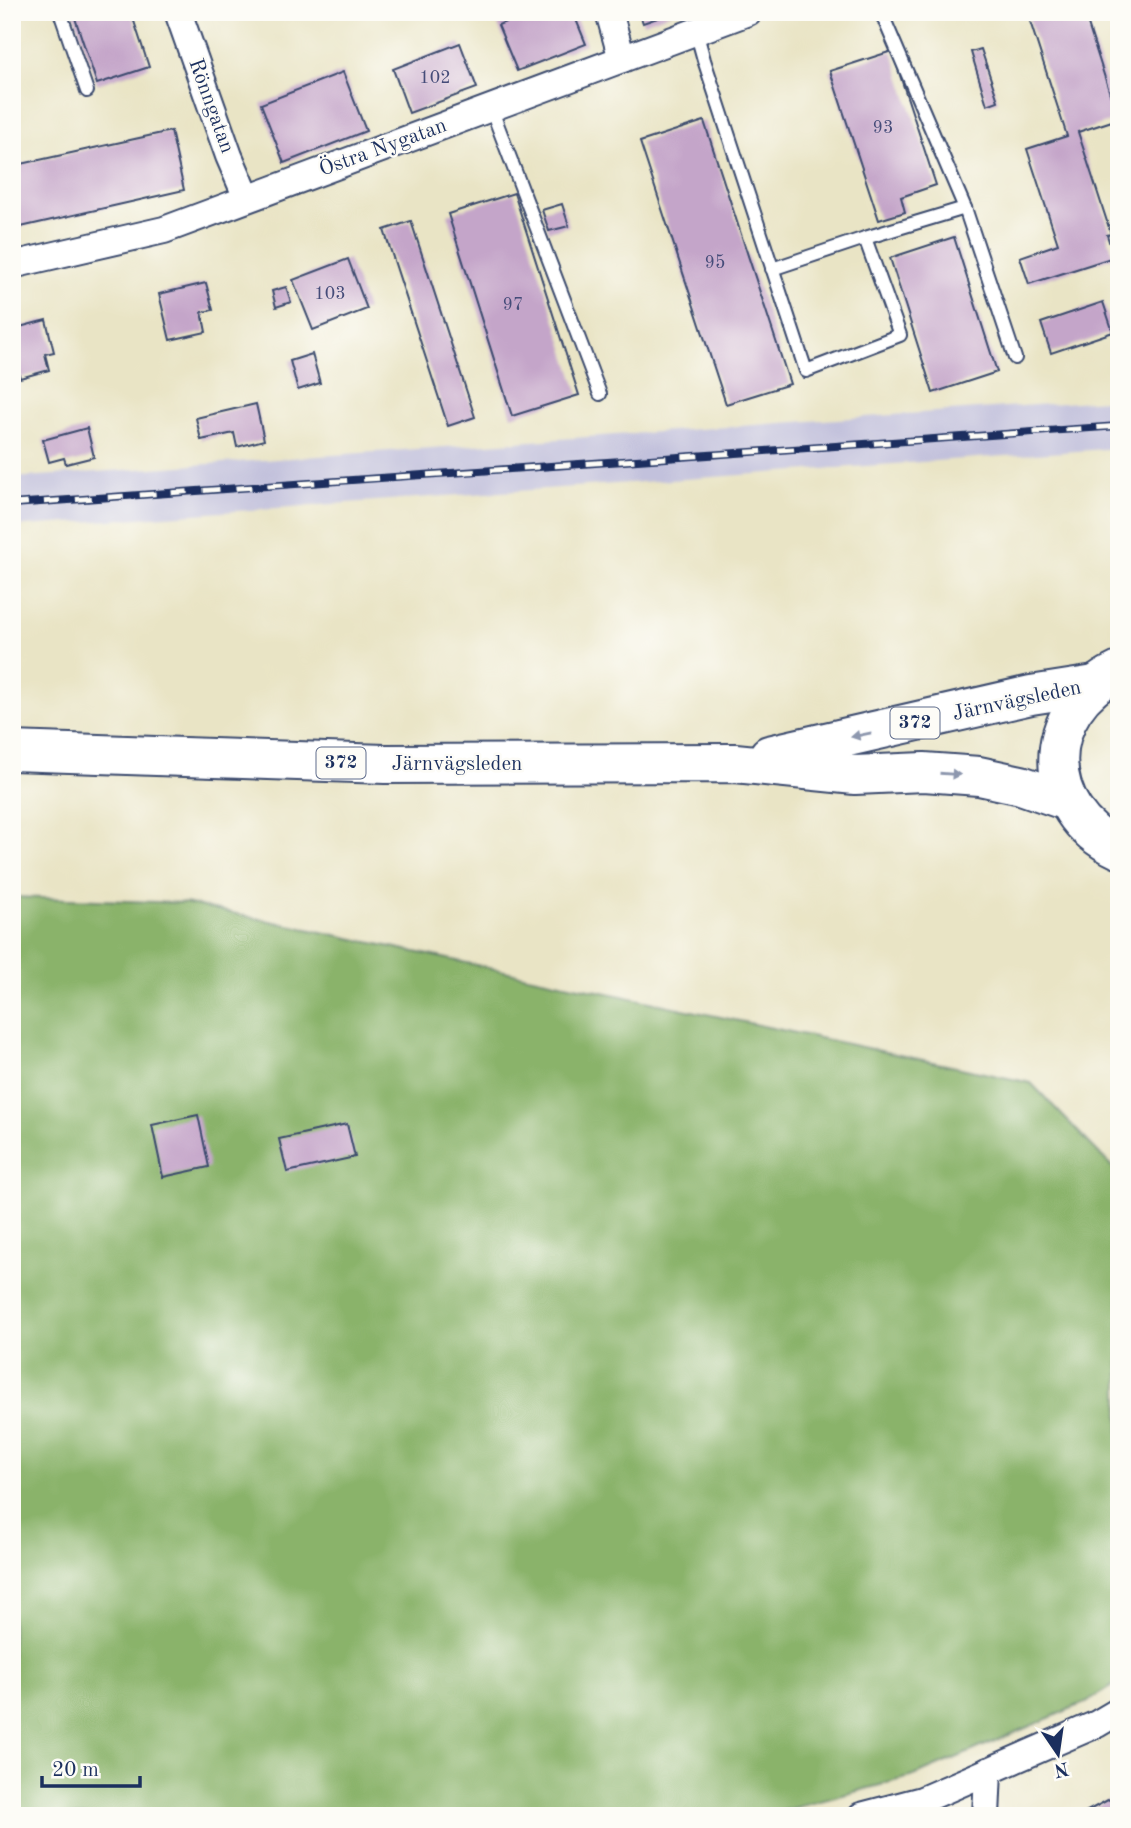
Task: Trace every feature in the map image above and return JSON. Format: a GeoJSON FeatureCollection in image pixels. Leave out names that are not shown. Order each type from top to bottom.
{"type":"FeatureCollection","features":[{"type":"Feature","properties":{"kind":"main road","name":"Järnvägsleden"},"geometry":{"type":"LineString","coordinates":[[735,763],[1107,678]]}},
{"type":"Feature","properties":{"kind":"main road","name":"372"},"geometry":{"type":"LineString","coordinates":[[1107,678],[1070,712],[1063,729],[1058,765],[1067,801],[1089,831],[1119,849]]}},
{"type":"Feature","properties":{"kind":"main road","name":"Järnvägsleden"},"geometry":{"type":"LineString","coordinates":[[12,751],[385,764],[735,763],[855,775],[924,772],[979,776],[1021,785],[1067,801]]}},
{"type":"Feature","properties":{"kind":"street","name":"Rönngatan"},"geometry":{"type":"LineString","coordinates":[[178,12],[229,156],[247,198]]}},
{"type":"Feature","properties":{"kind":"street"},"geometry":{"type":"LineString","coordinates":[[609,12],[622,59]]}},
{"type":"Feature","properties":{"kind":"street","name":"Östra Nygatan"},"geometry":{"type":"LineString","coordinates":[[12,264],[164,230],[748,12]]}},
{"type":"Feature","properties":{"kind":"street"},"geometry":{"type":"LineString","coordinates":[[861,1816],[922,1800],[1097,1724],[1119,1711]]}},
{"type":"Feature","properties":{"kind":"street"},"geometry":{"type":"LineString","coordinates":[[986,1816],[988,1771]]}},
{"type":"Feature","properties":{"kind":"lane"},"geometry":{"type":"LineString","coordinates":[[60,12],[87,91]]}},
{"type":"Feature","properties":{"kind":"lane"},"geometry":{"type":"LineString","coordinates":[[881,12],[965,208],[1015,358]]}},
{"type":"Feature","properties":{"kind":"lane"},"geometry":{"type":"LineString","coordinates":[[696,32],[806,371],[900,335],[865,238]]}},
{"type":"Feature","properties":{"kind":"lane"},"geometry":{"type":"LineString","coordinates":[[491,108],[600,394]]}},
{"type":"Feature","properties":{"kind":"lane"},"geometry":{"type":"LineString","coordinates":[[772,269],[965,208]]}},
{"type":"Feature","properties":{"kind":"shaded area"},"geometry":{"type":"Polygon","coordinates":[[[1119,399],[1119,448],[12,527],[12,478],[1119,399]]]}},
{"type":"Feature","properties":{"kind":"green space"},"geometry":{"type":"Polygon","coordinates":[[[12,897],[185,903],[1031,1083],[1119,1174],[1119,1682],[1086,1702],[914,1776],[764,1816],[12,1816],[12,897]]]}},
{"type":"Feature","properties":{"kind":"building"},"geometry":{"type":"Polygon","coordinates":[[[73,12],[131,12],[149,67],[97,84],[73,12]]]}},
{"type":"Feature","properties":{"kind":"building"},"geometry":{"type":"Polygon","coordinates":[[[530,12],[573,12],[586,44],[517,71],[498,25],[530,12]]]}},
{"type":"Feature","properties":{"kind":"building"},"geometry":{"type":"Polygon","coordinates":[[[639,12],[672,12],[672,13],[643,23],[639,12]]]}},
{"type":"Feature","properties":{"kind":"building"},"geometry":{"type":"Polygon","coordinates":[[[1027,12],[1084,12],[1118,119],[1078,132],[1111,234],[1107,235],[1114,257],[1029,284],[1020,257],[1058,244],[1027,149],[1067,136],[1027,12]]]}},
{"type":"Feature","properties":{"kind":"building"},"geometry":{"type":"Polygon","coordinates":[[[460,43],[477,88],[409,113],[393,69],[460,43]]]}},
{"type":"Feature","properties":{"kind":"building"},"geometry":{"type":"Polygon","coordinates":[[[981,49],[998,101],[987,105],[971,52],[981,49]]]}},
{"type":"Feature","properties":{"kind":"building"},"geometry":{"type":"Polygon","coordinates":[[[892,51],[936,185],[901,197],[905,212],[879,220],[830,71],[892,51]]]}},
{"type":"Feature","properties":{"kind":"building"},"geometry":{"type":"Polygon","coordinates":[[[343,72],[366,131],[284,163],[261,104],[343,72]]]}},
{"type":"Feature","properties":{"kind":"building"},"geometry":{"type":"Polygon","coordinates":[[[704,121],[790,384],[726,404],[640,142],[704,121]]]}},
{"type":"Feature","properties":{"kind":"building"},"geometry":{"type":"Polygon","coordinates":[[[171,131],[184,190],[12,229],[12,166],[171,131]]]}},
{"type":"Feature","properties":{"kind":"building"},"geometry":{"type":"Polygon","coordinates":[[[514,193],[579,395],[512,416],[448,214],[514,193]]]}},
{"type":"Feature","properties":{"kind":"building"},"geometry":{"type":"Polygon","coordinates":[[[562,204],[569,226],[549,231],[542,210],[562,204]]]}},
{"type":"Feature","properties":{"kind":"building"},"geometry":{"type":"Polygon","coordinates":[[[411,221],[475,417],[448,426],[384,230],[411,221]]]}},
{"type":"Feature","properties":{"kind":"building"},"geometry":{"type":"Polygon","coordinates":[[[954,237],[997,372],[933,393],[890,258],[954,237]]]}},
{"type":"Feature","properties":{"kind":"building"},"geometry":{"type":"Polygon","coordinates":[[[348,259],[367,309],[313,330],[293,280],[348,259]]]}},
{"type":"Feature","properties":{"kind":"building"},"geometry":{"type":"Polygon","coordinates":[[[206,283],[213,310],[202,312],[206,332],[170,340],[159,294],[206,283]]]}},
{"type":"Feature","properties":{"kind":"building"},"geometry":{"type":"Polygon","coordinates":[[[286,287],[291,302],[276,307],[272,291],[286,287]]]}},
{"type":"Feature","properties":{"kind":"building"},"geometry":{"type":"Polygon","coordinates":[[[1103,302],[1113,332],[1051,353],[1041,323],[1103,302]]]}},
{"type":"Feature","properties":{"kind":"building"},"geometry":{"type":"Polygon","coordinates":[[[46,320],[54,352],[45,354],[49,370],[20,378],[16,363],[12,364],[12,329],[46,320]]]}},
{"type":"Feature","properties":{"kind":"building"},"geometry":{"type":"Polygon","coordinates":[[[312,354],[320,383],[298,390],[290,361],[312,354]]]}},
{"type":"Feature","properties":{"kind":"building"},"geometry":{"type":"Polygon","coordinates":[[[256,404],[264,440],[237,447],[234,433],[201,440],[196,418],[256,404]]]}},
{"type":"Feature","properties":{"kind":"building"},"geometry":{"type":"Polygon","coordinates":[[[87,428],[94,457],[66,464],[64,458],[49,462],[43,440],[87,428]]]}},
{"type":"Feature","properties":{"kind":"building"},"geometry":{"type":"Polygon","coordinates":[[[198,1115],[209,1167],[163,1177],[152,1125],[198,1115]]]}},
{"type":"Feature","properties":{"kind":"building"},"geometry":{"type":"Polygon","coordinates":[[[347,1124],[355,1157],[287,1172],[279,1139],[347,1124]]]}},
{"type":"Feature","properties":{"kind":"building"},"geometry":{"type":"Polygon","coordinates":[[[1119,1794],[1119,1816],[1078,1816],[1119,1794]]]}},
{"type":"Feature","properties":{"kind":"railway"},"geometry":{"type":"LineString","coordinates":[[12,504],[1119,426]]}}]}
